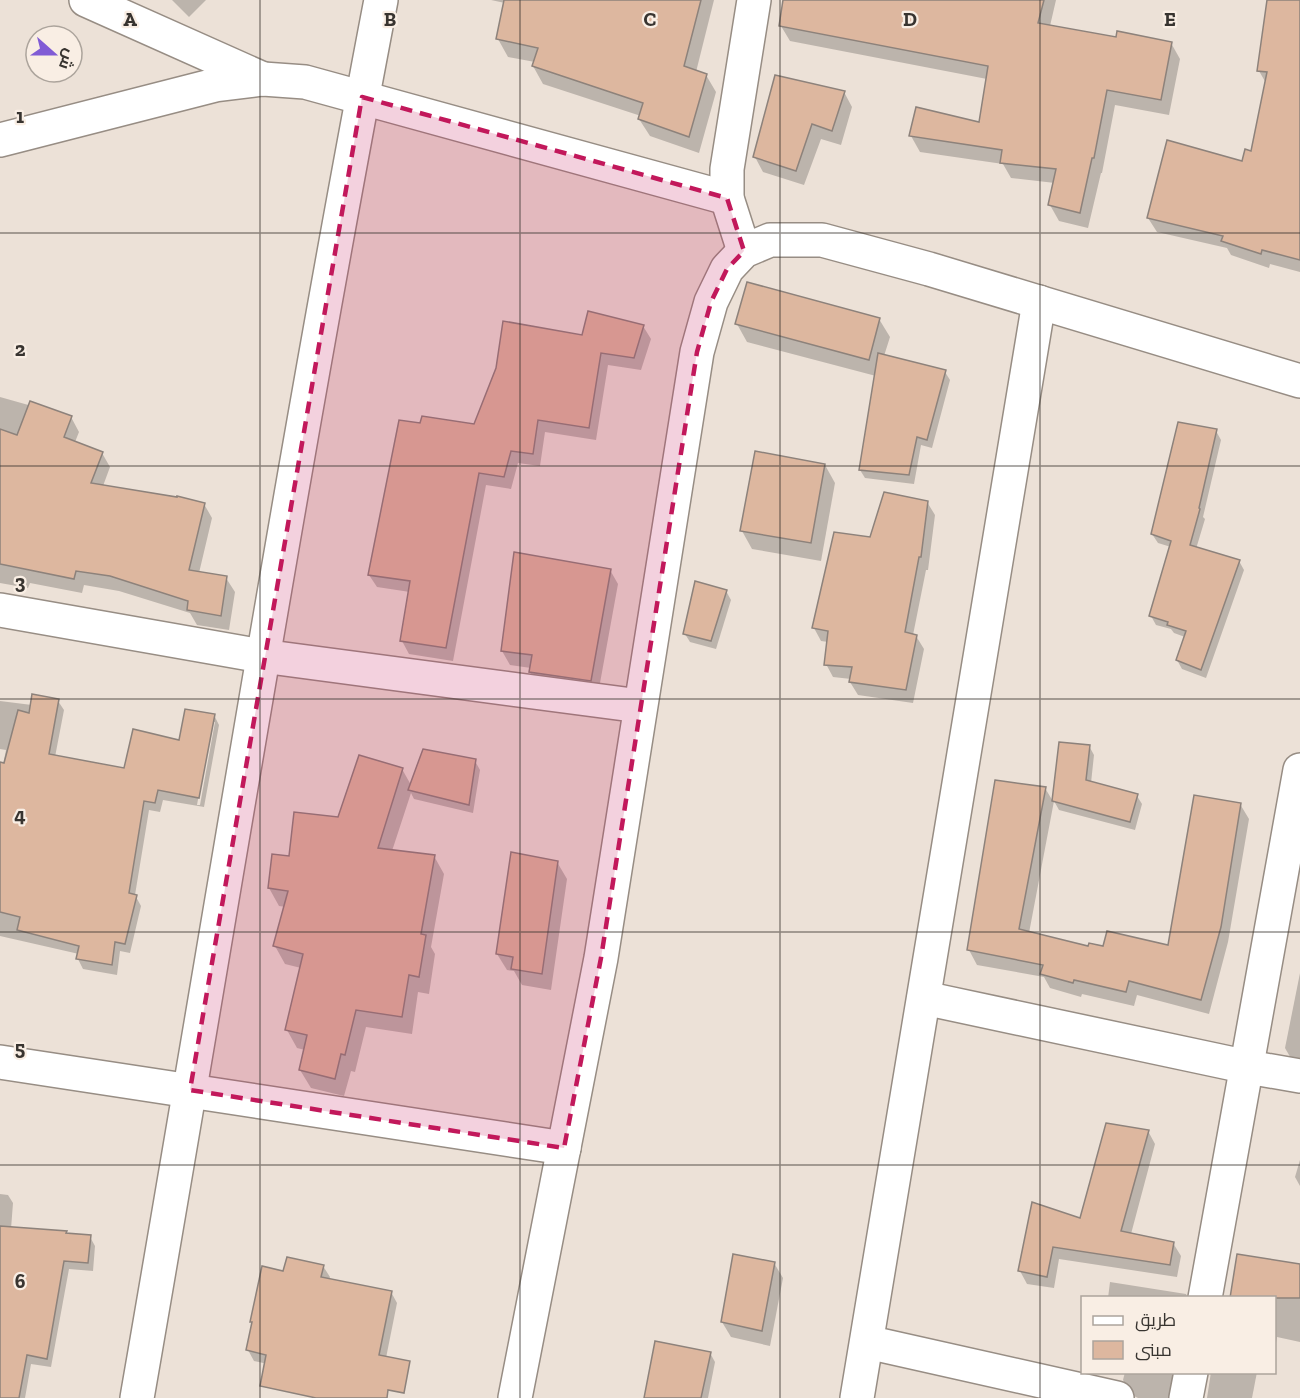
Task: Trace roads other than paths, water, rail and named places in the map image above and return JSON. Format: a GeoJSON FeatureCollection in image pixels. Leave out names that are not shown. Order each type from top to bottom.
{"type":"FeatureCollection","features":[{"type":"Feature","properties":{"kind":"street"},"geometry":{"type":"LineString","coordinates":[[86,0],[263,79]]}},
{"type":"Feature","properties":{"kind":"street"},"geometry":{"type":"LineString","coordinates":[[137,1398],[262,656],[381,0]]}},
{"type":"Feature","properties":{"kind":"street"},"geometry":{"type":"LineString","coordinates":[[744,251],[727,198],[727,169],[754,0]]}},
{"type":"Feature","properties":{"kind":"street"},"geometry":{"type":"LineString","coordinates":[[0,140],[215,85],[263,79],[305,82],[727,198]]}},
{"type":"Feature","properties":{"kind":"street"},"geometry":{"type":"LineString","coordinates":[[515,1398],[601,958],[697,352],[711,302],[727,269],[744,251],[770,240],[822,240],[1039,302],[1300,381]]}},
{"type":"Feature","properties":{"kind":"street"},"geometry":{"type":"LineString","coordinates":[[857,1398],[1039,302]]}},
{"type":"Feature","properties":{"kind":"street"},"geometry":{"type":"LineString","coordinates":[[0,610],[262,656],[640,706]]}},
{"type":"Feature","properties":{"kind":"street"},"geometry":{"type":"LineString","coordinates":[[1205,1296],[1300,770]]}},
{"type":"Feature","properties":{"kind":"street"},"geometry":{"type":"LineString","coordinates":[[924,998],[1300,1076]]}},
{"type":"Feature","properties":{"kind":"street"},"geometry":{"type":"LineString","coordinates":[[0,1062],[564,1148]]}},
{"type":"Feature","properties":{"kind":"street"},"geometry":{"type":"LineString","coordinates":[[867,1342],[1117,1398]]}},
{"type":"Feature","properties":{"kind":"street"},"geometry":{"type":"LineString","coordinates":[[1186,1398],[1191,1374]]}}]}
